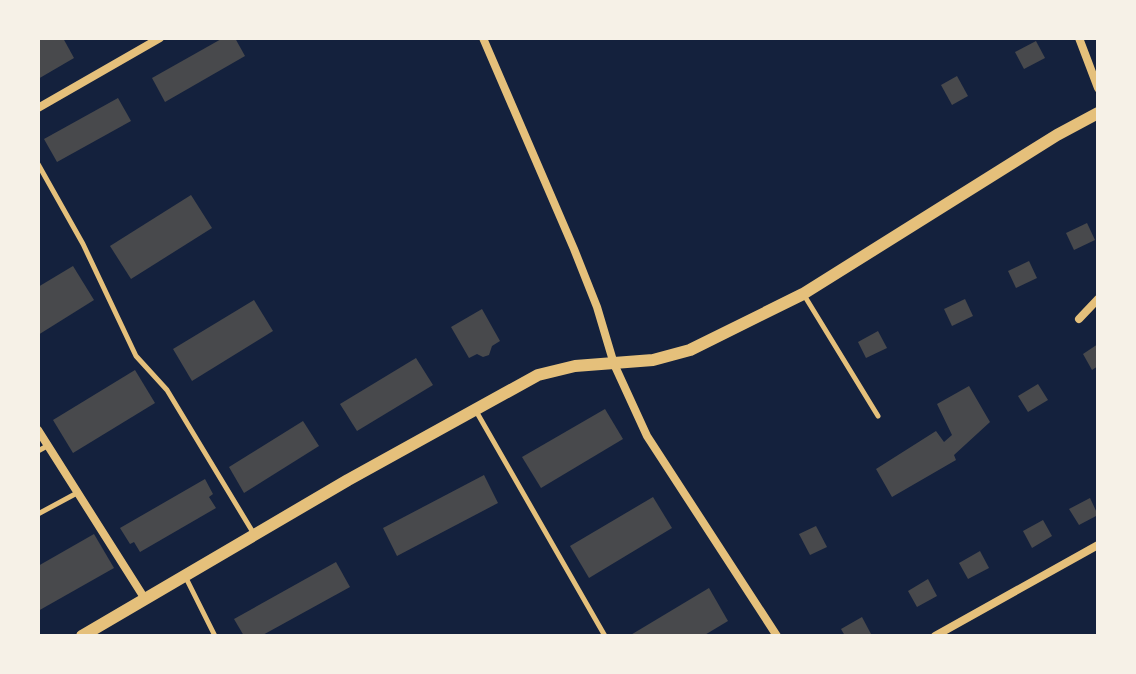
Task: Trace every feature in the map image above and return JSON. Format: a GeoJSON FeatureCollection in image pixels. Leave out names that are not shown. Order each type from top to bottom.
{"type":"FeatureCollection","features":[{"type":"Feature","properties":{"kind":"main road"},"geometry":{"type":"LineString","coordinates":[[82,636],[538,375],[575,366],[653,360],[690,350],[803,294],[1057,135],[1098,113]]}},
{"type":"Feature","properties":{"kind":"street"},"geometry":{"type":"LineString","coordinates":[[38,108],[160,38]]}},
{"type":"Feature","properties":{"kind":"street"},"geometry":{"type":"LineString","coordinates":[[483,38],[574,249],[597,307],[614,364],[647,436],[777,636]]}},
{"type":"Feature","properties":{"kind":"street"},"geometry":{"type":"LineString","coordinates":[[1079,38],[1098,88]]}},
{"type":"Feature","properties":{"kind":"street"},"geometry":{"type":"LineString","coordinates":[[1079,319],[1098,299]]}},
{"type":"Feature","properties":{"kind":"street"},"geometry":{"type":"LineString","coordinates":[[38,430],[145,599]]}},
{"type":"Feature","properties":{"kind":"street"},"geometry":{"type":"LineString","coordinates":[[935,636],[1098,545]]}},
{"type":"Feature","properties":{"kind":"lane"},"geometry":{"type":"LineString","coordinates":[[38,164],[83,244],[136,356],[167,390],[255,535]]}},
{"type":"Feature","properties":{"kind":"lane"},"geometry":{"type":"LineString","coordinates":[[803,294],[878,416]]}},
{"type":"Feature","properties":{"kind":"lane"},"geometry":{"type":"LineString","coordinates":[[475,410],[605,636]]}},
{"type":"Feature","properties":{"kind":"lane"},"geometry":{"type":"LineString","coordinates":[[38,451],[47,446]]}},
{"type":"Feature","properties":{"kind":"lane"},"geometry":{"type":"LineString","coordinates":[[38,514],[77,493]]}},
{"type":"Feature","properties":{"kind":"lane"},"geometry":{"type":"LineString","coordinates":[[185,576],[215,636]]}},
{"type":"Feature","properties":{"kind":"building"},"geometry":{"type":"Polygon","coordinates":[[[38,38],[63,38],[74,58],[38,79],[38,38]]]}},
{"type":"Feature","properties":{"kind":"building"},"geometry":{"type":"Polygon","coordinates":[[[223,38],[235,38],[245,56],[165,102],[152,78],[223,38]]]}},
{"type":"Feature","properties":{"kind":"building"},"geometry":{"type":"Polygon","coordinates":[[[1036,41],[1045,58],[1024,69],[1015,52],[1036,41]]]}},
{"type":"Feature","properties":{"kind":"building"},"geometry":{"type":"Polygon","coordinates":[[[957,76],[968,96],[952,105],[941,85],[957,76]]]}},
{"type":"Feature","properties":{"kind":"building"},"geometry":{"type":"Polygon","coordinates":[[[118,98],[131,121],[57,162],[44,139],[118,98]]]}},
{"type":"Feature","properties":{"kind":"building"},"geometry":{"type":"Polygon","coordinates":[[[191,195],[212,228],[131,279],[110,246],[191,195]]]}},
{"type":"Feature","properties":{"kind":"building"},"geometry":{"type":"Polygon","coordinates":[[[1087,223],[1095,240],[1074,250],[1066,233],[1087,223]]]}},
{"type":"Feature","properties":{"kind":"building"},"geometry":{"type":"Polygon","coordinates":[[[1029,261],[1037,278],[1016,288],[1008,271],[1029,261]]]}},
{"type":"Feature","properties":{"kind":"building"},"geometry":{"type":"Polygon","coordinates":[[[73,266],[94,300],[38,335],[38,287],[73,266]]]}},
{"type":"Feature","properties":{"kind":"building"},"geometry":{"type":"Polygon","coordinates":[[[965,299],[973,316],[952,326],[944,309],[965,299]]]}},
{"type":"Feature","properties":{"kind":"building"},"geometry":{"type":"Polygon","coordinates":[[[254,300],[273,331],[192,381],[173,349],[254,300]]]}},
{"type":"Feature","properties":{"kind":"building"},"geometry":{"type":"Polygon","coordinates":[[[482,309],[500,341],[492,346],[489,355],[483,357],[477,354],[469,358],[451,327],[482,309]]]}},
{"type":"Feature","properties":{"kind":"building"},"geometry":{"type":"Polygon","coordinates":[[[878,331],[887,348],[866,358],[858,342],[878,331]]]}},
{"type":"Feature","properties":{"kind":"building"},"geometry":{"type":"Polygon","coordinates":[[[1098,344],[1098,366],[1092,370],[1083,354],[1098,344]]]}},
{"type":"Feature","properties":{"kind":"building"},"geometry":{"type":"Polygon","coordinates":[[[416,358],[433,385],[357,431],[340,404],[416,358]]]}},
{"type":"Feature","properties":{"kind":"building"},"geometry":{"type":"Polygon","coordinates":[[[135,370],[155,403],[73,453],[53,420],[135,370]]]}},
{"type":"Feature","properties":{"kind":"building"},"geometry":{"type":"Polygon","coordinates":[[[1038,384],[1048,400],[1028,412],[1018,396],[1038,384]]]}},
{"type":"Feature","properties":{"kind":"building"},"geometry":{"type":"Polygon","coordinates":[[[969,386],[990,422],[954,455],[956,460],[892,497],[876,469],[936,431],[944,442],[952,435],[937,404],[969,386]]]}},
{"type":"Feature","properties":{"kind":"building"},"geometry":{"type":"Polygon","coordinates":[[[605,409],[623,439],[541,488],[522,457],[605,409]]]}},
{"type":"Feature","properties":{"kind":"building"},"geometry":{"type":"Polygon","coordinates":[[[303,421],[319,446],[244,493],[229,467],[303,421]]]}},
{"type":"Feature","properties":{"kind":"building"},"geometry":{"type":"Polygon","coordinates":[[[484,475],[498,503],[397,556],[383,528],[484,475]]]}},
{"type":"Feature","properties":{"kind":"building"},"geometry":{"type":"Polygon","coordinates":[[[205,479],[213,494],[209,497],[216,508],[140,552],[134,542],[130,544],[120,528],[205,479]]]}},
{"type":"Feature","properties":{"kind":"building"},"geometry":{"type":"Polygon","coordinates":[[[653,497],[672,528],[589,578],[570,546],[653,497]]]}},
{"type":"Feature","properties":{"kind":"building"},"geometry":{"type":"Polygon","coordinates":[[[1090,498],[1098,515],[1079,525],[1069,509],[1090,498]]]}},
{"type":"Feature","properties":{"kind":"building"},"geometry":{"type":"Polygon","coordinates":[[[1043,520],[1052,536],[1032,548],[1023,531],[1043,520]]]}},
{"type":"Feature","properties":{"kind":"building"},"geometry":{"type":"Polygon","coordinates":[[[816,526],[827,547],[810,555],[799,534],[816,526]]]}},
{"type":"Feature","properties":{"kind":"building"},"geometry":{"type":"Polygon","coordinates":[[[94,534],[114,568],[38,611],[38,566],[94,534]]]}},
{"type":"Feature","properties":{"kind":"building"},"geometry":{"type":"Polygon","coordinates":[[[980,551],[989,568],[968,579],[959,563],[980,551]]]}},
{"type":"Feature","properties":{"kind":"building"},"geometry":{"type":"Polygon","coordinates":[[[336,562],[350,587],[261,636],[244,636],[234,619],[336,562]]]}},
{"type":"Feature","properties":{"kind":"building"},"geometry":{"type":"Polygon","coordinates":[[[928,579],[937,596],[917,607],[908,591],[928,579]]]}},
{"type":"Feature","properties":{"kind":"building"},"geometry":{"type":"Polygon","coordinates":[[[709,588],[728,621],[703,636],[629,636],[709,588]]]}},
{"type":"Feature","properties":{"kind":"building"},"geometry":{"type":"Polygon","coordinates":[[[862,617],[871,634],[845,636],[841,629],[862,617]]]}}]}
